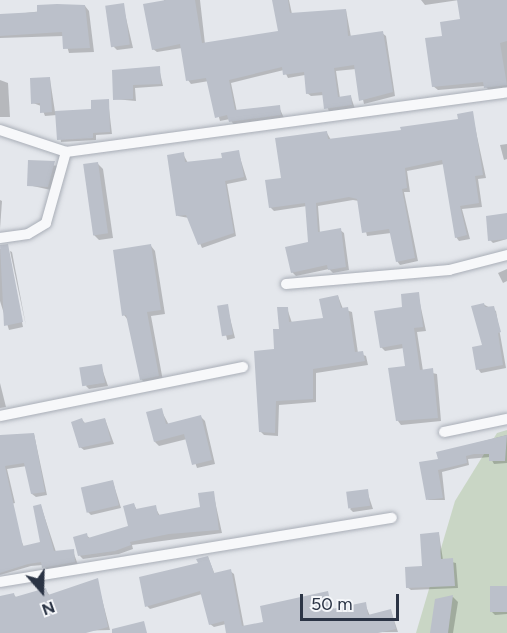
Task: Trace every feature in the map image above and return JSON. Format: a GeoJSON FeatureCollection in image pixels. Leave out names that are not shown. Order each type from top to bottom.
{"type":"FeatureCollection","features":[{"type":"Feature","properties":{"kind":"street"},"geometry":{"type":"LineString","coordinates":[[0,130],[66,152],[507,92]]}},
{"type":"Feature","properties":{"kind":"street"},"geometry":{"type":"LineString","coordinates":[[0,238],[28,234],[46,224],[66,152]]}},
{"type":"Feature","properties":{"kind":"street"},"geometry":{"type":"LineString","coordinates":[[286,284],[448,270],[507,255]]}},
{"type":"Feature","properties":{"kind":"street"},"geometry":{"type":"LineString","coordinates":[[0,416],[243,367]]}},
{"type":"Feature","properties":{"kind":"street"},"geometry":{"type":"LineString","coordinates":[[444,432],[507,418]]}},
{"type":"Feature","properties":{"kind":"street"},"geometry":{"type":"LineString","coordinates":[[0,582],[392,518]]}},
{"type":"Feature","properties":{"kind":"green space"},"geometry":{"type":"Polygon","coordinates":[[[507,430],[507,633],[416,633],[455,501],[497,433],[507,430]]]}},
{"type":"Feature","properties":{"kind":"building"},"geometry":{"type":"Polygon","coordinates":[[[166,0],[195,0],[202,43],[278,31],[272,0],[288,0],[290,13],[346,9],[348,36],[383,31],[393,92],[359,101],[354,65],[334,68],[338,97],[351,95],[352,105],[324,109],[322,92],[306,94],[304,72],[283,75],[282,67],[229,80],[235,110],[280,105],[281,115],[229,122],[227,115],[215,118],[206,78],[186,81],[180,44],[152,50],[143,4],[166,0]]]}},
{"type":"Feature","properties":{"kind":"building"},"geometry":{"type":"Polygon","coordinates":[[[457,0],[507,0],[507,41],[500,43],[507,85],[484,88],[483,82],[432,87],[425,38],[442,36],[440,22],[460,19],[457,0]]]}},
{"type":"Feature","properties":{"kind":"building"},"geometry":{"type":"Polygon","coordinates":[[[124,3],[130,45],[111,47],[105,6],[124,3]]]}},
{"type":"Feature","properties":{"kind":"building"},"geometry":{"type":"Polygon","coordinates":[[[37,5],[85,5],[90,48],[63,49],[62,32],[0,36],[0,14],[37,12],[37,5]]]}},
{"type":"Feature","properties":{"kind":"building"},"geometry":{"type":"Polygon","coordinates":[[[160,66],[161,84],[133,85],[133,99],[113,100],[112,70],[160,66]]]}},
{"type":"Feature","properties":{"kind":"building"},"geometry":{"type":"Polygon","coordinates":[[[50,77],[52,112],[40,113],[40,103],[31,104],[30,78],[50,77]]]}},
{"type":"Feature","properties":{"kind":"building"},"geometry":{"type":"Polygon","coordinates":[[[109,99],[110,132],[93,133],[93,138],[57,140],[55,111],[91,109],[91,100],[109,99]]]}},
{"type":"Feature","properties":{"kind":"building"},"geometry":{"type":"Polygon","coordinates":[[[473,111],[483,175],[475,176],[479,203],[460,206],[467,235],[455,238],[442,160],[405,168],[407,188],[402,189],[415,258],[396,262],[389,229],[362,233],[357,199],[349,197],[316,203],[318,232],[341,228],[346,267],[328,270],[327,265],[291,273],[285,247],[308,242],[305,203],[269,208],[265,180],[281,178],[275,138],[327,131],[328,139],[401,130],[400,127],[458,119],[457,114],[473,111]]]}},
{"type":"Feature","properties":{"kind":"building"},"geometry":{"type":"Polygon","coordinates":[[[239,150],[244,177],[225,181],[234,233],[198,245],[186,215],[176,216],[167,155],[184,152],[185,162],[222,158],[221,153],[239,150]]]}},
{"type":"Feature","properties":{"kind":"building"},"geometry":{"type":"Polygon","coordinates":[[[28,160],[55,161],[48,187],[27,186],[28,160]]]}},
{"type":"Feature","properties":{"kind":"building"},"geometry":{"type":"Polygon","coordinates":[[[98,162],[108,233],[93,235],[83,164],[98,162]]]}},
{"type":"Feature","properties":{"kind":"building"},"geometry":{"type":"Polygon","coordinates":[[[507,213],[507,239],[488,241],[486,216],[507,213]]]}},
{"type":"Feature","properties":{"kind":"building"},"geometry":{"type":"Polygon","coordinates":[[[8,244],[23,322],[4,326],[0,245],[8,244]]]}},
{"type":"Feature","properties":{"kind":"building"},"geometry":{"type":"Polygon","coordinates":[[[151,244],[161,310],[147,312],[159,376],[140,380],[126,315],[122,316],[113,250],[151,244]]]}},
{"type":"Feature","properties":{"kind":"building"},"geometry":{"type":"Polygon","coordinates":[[[419,292],[423,327],[414,328],[420,370],[433,368],[438,418],[396,421],[388,368],[405,366],[402,344],[380,348],[374,311],[402,307],[401,294],[419,292]]]}},
{"type":"Feature","properties":{"kind":"building"},"geometry":{"type":"Polygon","coordinates":[[[338,295],[341,308],[348,307],[355,352],[363,351],[365,361],[313,369],[313,399],[276,401],[275,433],[259,432],[254,351],[274,349],[273,329],[279,329],[277,307],[288,307],[289,322],[323,318],[319,299],[338,295]]]}},
{"type":"Feature","properties":{"kind":"building"},"geometry":{"type":"Polygon","coordinates":[[[484,303],[485,307],[494,306],[501,332],[498,333],[503,365],[476,370],[472,347],[482,345],[471,306],[484,303]]]}},
{"type":"Feature","properties":{"kind":"building"},"geometry":{"type":"Polygon","coordinates":[[[228,304],[233,335],[222,336],[217,306],[228,304]]]}},
{"type":"Feature","properties":{"kind":"building"},"geometry":{"type":"Polygon","coordinates":[[[102,364],[105,383],[82,386],[79,368],[102,364]]]}},
{"type":"Feature","properties":{"kind":"building"},"geometry":{"type":"Polygon","coordinates":[[[162,408],[166,424],[201,415],[212,460],[192,465],[184,434],[154,442],[146,412],[162,408]]]}},
{"type":"Feature","properties":{"kind":"building"},"geometry":{"type":"Polygon","coordinates":[[[82,418],[84,423],[105,418],[111,441],[79,448],[71,422],[82,418]]]}},
{"type":"Feature","properties":{"kind":"building"},"geometry":{"type":"Polygon","coordinates":[[[34,433],[45,492],[31,494],[24,463],[5,466],[23,546],[40,542],[33,506],[41,504],[54,551],[74,549],[75,562],[42,568],[41,562],[0,573],[0,435],[34,433]]]}},
{"type":"Feature","properties":{"kind":"building"},"geometry":{"type":"Polygon","coordinates":[[[507,435],[505,461],[489,461],[489,454],[466,456],[467,463],[438,470],[443,498],[426,500],[419,462],[438,459],[436,452],[507,435]]]}},
{"type":"Feature","properties":{"kind":"building"},"geometry":{"type":"Polygon","coordinates":[[[113,480],[119,505],[87,513],[81,487],[113,480]]]}},
{"type":"Feature","properties":{"kind":"building"},"geometry":{"type":"Polygon","coordinates":[[[368,489],[370,506],[348,509],[346,492],[368,489]]]}},
{"type":"Feature","properties":{"kind":"building"},"geometry":{"type":"Polygon","coordinates":[[[214,491],[219,530],[169,534],[130,542],[131,545],[115,551],[78,556],[73,537],[87,533],[88,538],[128,526],[123,506],[134,503],[136,509],[156,505],[158,515],[200,507],[198,493],[214,491]]]}},
{"type":"Feature","properties":{"kind":"building"},"geometry":{"type":"Polygon","coordinates":[[[439,532],[441,559],[453,558],[455,586],[406,588],[405,567],[422,566],[420,534],[439,532]]]}},
{"type":"Feature","properties":{"kind":"building"},"geometry":{"type":"Polygon","coordinates":[[[208,556],[214,573],[231,569],[242,626],[263,622],[260,606],[328,591],[332,609],[366,602],[368,615],[391,609],[396,629],[378,633],[226,633],[224,621],[209,625],[200,591],[145,607],[139,577],[198,563],[196,559],[208,556]]]}},
{"type":"Feature","properties":{"kind":"building"},"geometry":{"type":"Polygon","coordinates":[[[98,578],[108,627],[86,633],[0,633],[0,596],[14,593],[15,597],[46,588],[48,595],[98,578]]]}},
{"type":"Feature","properties":{"kind":"building"},"geometry":{"type":"Polygon","coordinates":[[[490,586],[507,586],[507,612],[490,612],[490,586]]]}},
{"type":"Feature","properties":{"kind":"building"},"geometry":{"type":"Polygon","coordinates":[[[453,595],[448,633],[430,633],[435,599],[453,595]]]}},
{"type":"Feature","properties":{"kind":"building"},"geometry":{"type":"Polygon","coordinates":[[[144,621],[147,633],[112,633],[112,629],[144,621]]]}}]}
